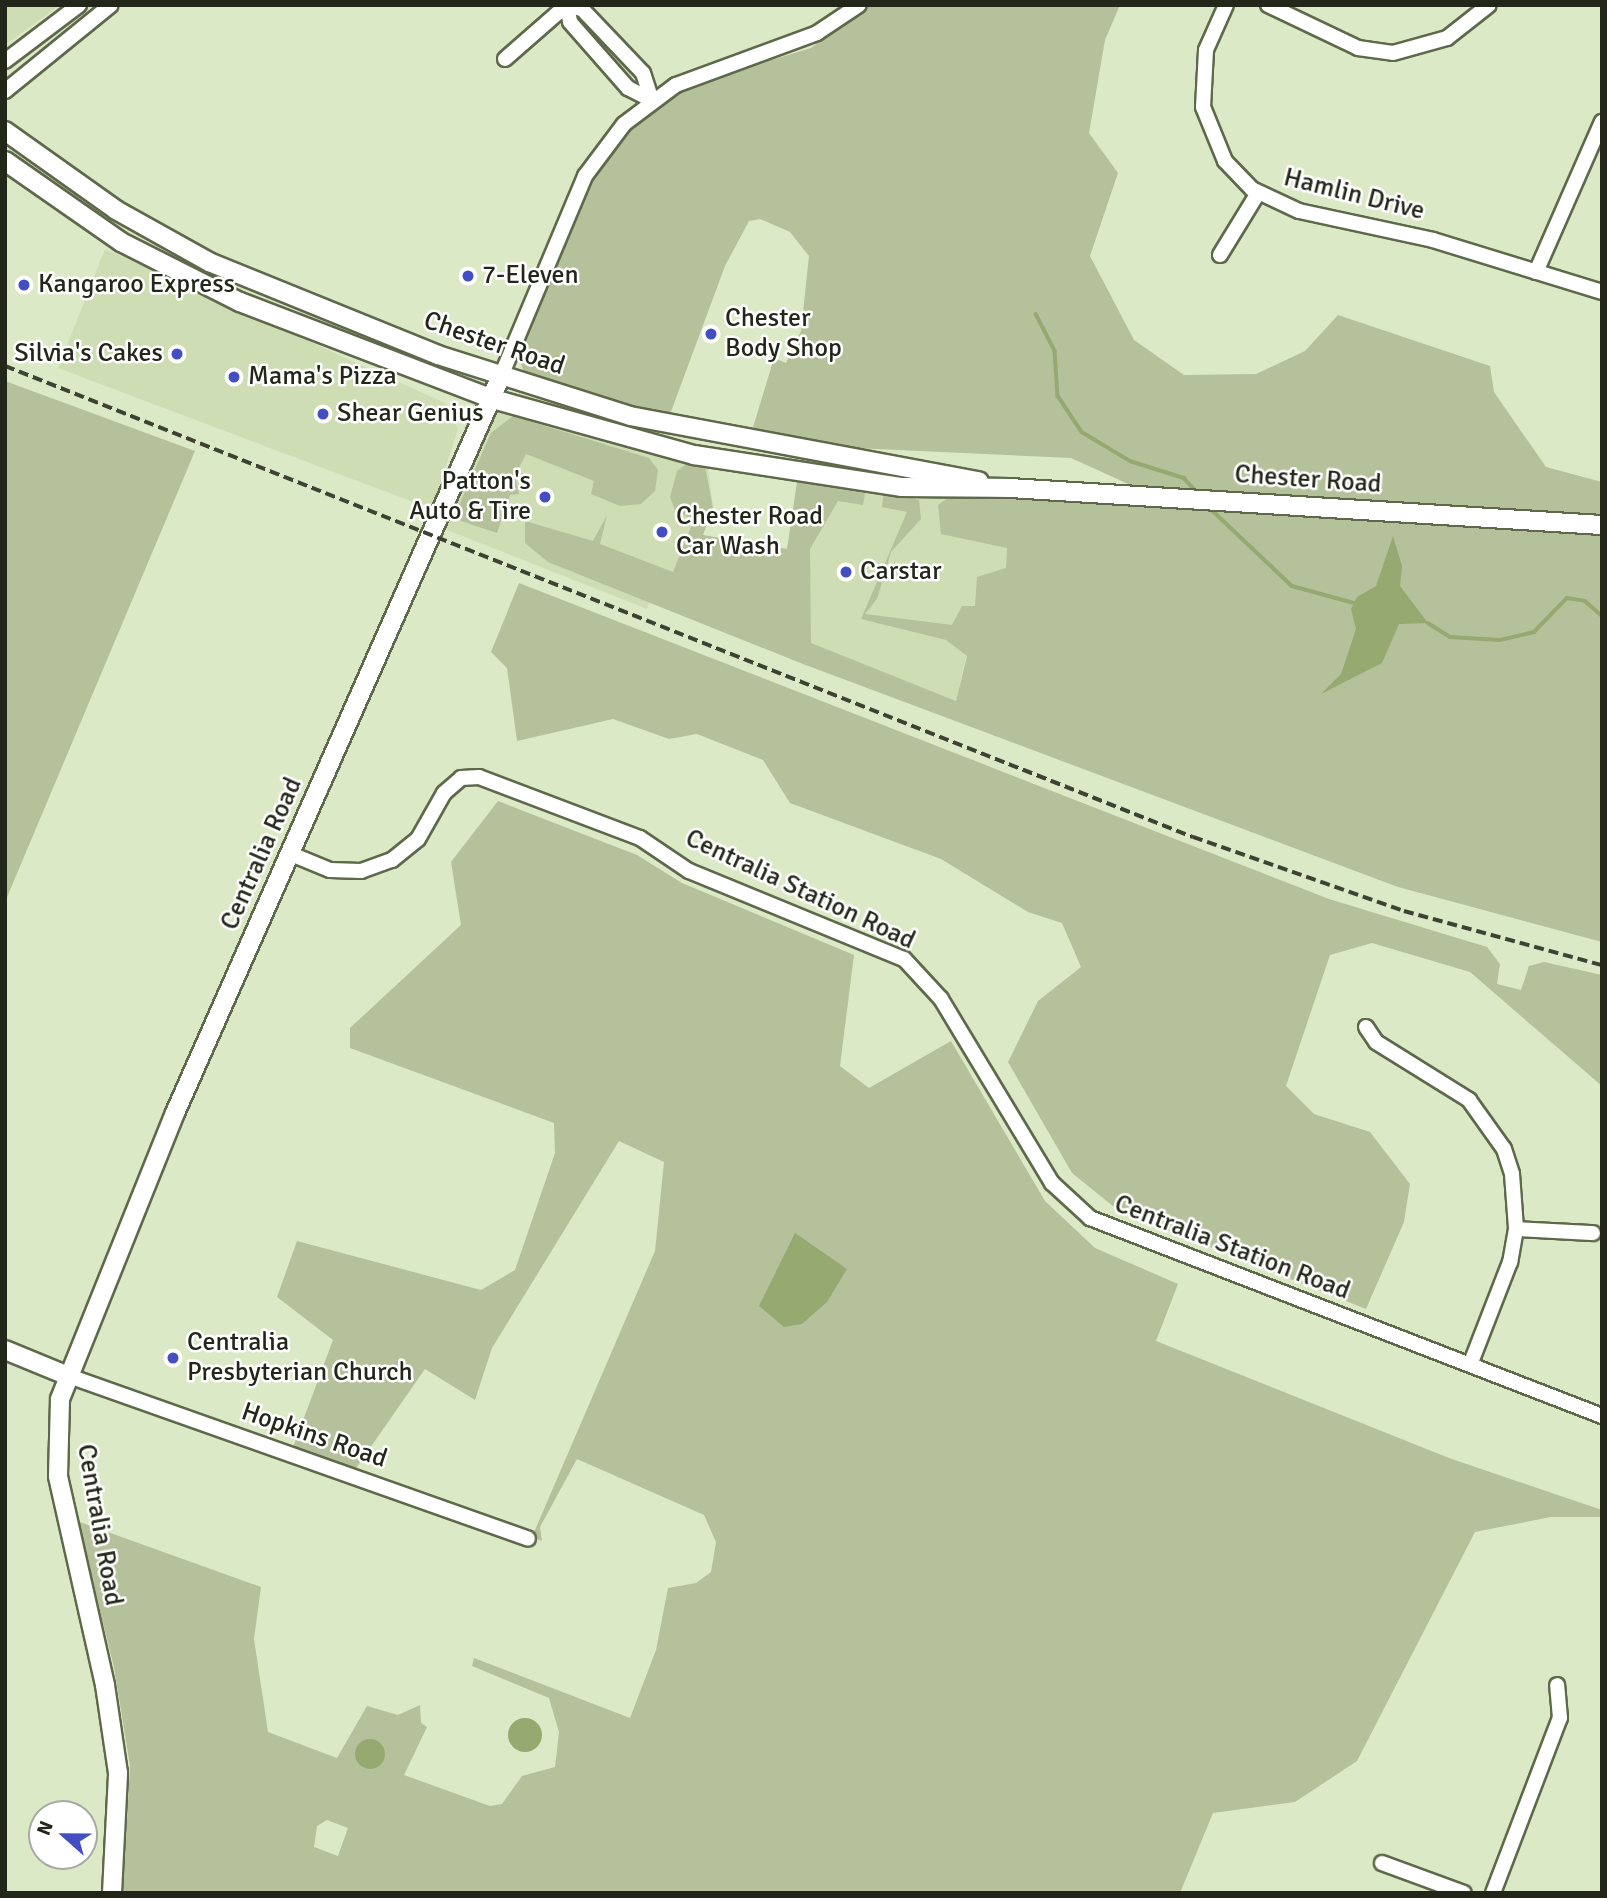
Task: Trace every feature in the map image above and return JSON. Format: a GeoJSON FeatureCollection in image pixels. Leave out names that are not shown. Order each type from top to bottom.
{"type":"FeatureCollection","features":[{"type":"Feature","properties":{"kind":"main road","name":"Chester Road"},"geometry":{"type":"LineString","coordinates":[[5,131],[116,210],[209,262],[501,376],[702,432],[1010,488]]}},
{"type":"Feature","properties":{"kind":"main road","name":"Chester Road"},"geometry":{"type":"LineString","coordinates":[[5,161],[97,227],[180,274],[296,326],[493,399],[627,439],[791,474],[901,487],[1010,488],[1602,525]]}},
{"type":"Feature","properties":{"kind":"main road","name":"Centralia Road"},"geometry":{"type":"LineString","coordinates":[[112,1893],[119,1813],[114,1734],[58,1476],[56,1425],[66,1375],[501,376]]}},
{"type":"Feature","properties":{"kind":"main road","name":"Hopkins Road"},"geometry":{"type":"LineString","coordinates":[[5,1350],[66,1375]]}},
{"type":"Feature","properties":{"kind":"street"},"geometry":{"type":"LineString","coordinates":[[5,61],[79,5]]}},
{"type":"Feature","properties":{"kind":"street"},"geometry":{"type":"LineString","coordinates":[[5,91],[111,5]]}},
{"type":"Feature","properties":{"kind":"street"},"geometry":{"type":"LineString","coordinates":[[505,59],[567,5],[582,9],[643,74],[652,100]]}},
{"type":"Feature","properties":{"kind":"street","name":"Centralia Road"},"geometry":{"type":"LineString","coordinates":[[501,376],[585,176],[610,139],[652,100],[703,73],[817,33],[859,5]]}},
{"type":"Feature","properties":{"kind":"street","name":"Hamlin Drive"},"geometry":{"type":"LineString","coordinates":[[1226,5],[1206,50],[1203,107],[1225,161],[1258,193],[1328,219],[1433,240],[1602,292]]}},
{"type":"Feature","properties":{"kind":"street"},"geometry":{"type":"LineString","coordinates":[[1268,5],[1358,48],[1393,53],[1447,38],[1489,5]]}},
{"type":"Feature","properties":{"kind":"street"},"geometry":{"type":"LineString","coordinates":[[1536,272],[1602,122]]}},
{"type":"Feature","properties":{"kind":"street"},"geometry":{"type":"LineString","coordinates":[[1220,255],[1258,193]]}},
{"type":"Feature","properties":{"kind":"street","name":"Centralia Station Road"},"geometry":{"type":"LineString","coordinates":[[291,854],[330,870],[361,871],[392,860],[418,839],[444,793],[461,778],[480,776],[640,838],[689,871],[904,959],[941,999],[1052,1183],[1090,1218],[1602,1416]]}},
{"type":"Feature","properties":{"kind":"street"},"geometry":{"type":"LineString","coordinates":[[1366,1027],[1394,1054],[1450,1084],[1489,1126],[1512,1174],[1516,1229],[1510,1262],[1470,1365]]}},
{"type":"Feature","properties":{"kind":"street"},"geometry":{"type":"LineString","coordinates":[[1516,1229],[1593,1233]]}},
{"type":"Feature","properties":{"kind":"street","name":"Hopkins Road"},"geometry":{"type":"LineString","coordinates":[[66,1375],[528,1539]]}},
{"type":"Feature","properties":{"kind":"street"},"geometry":{"type":"LineString","coordinates":[[1493,1893],[1560,1718],[1557,1685]]}},
{"type":"Feature","properties":{"kind":"street"},"geometry":{"type":"LineString","coordinates":[[1382,1863],[1464,1893]]}},
{"type":"Feature","properties":{"kind":"shaded area"},"geometry":{"type":"Polygon","coordinates":[[[5,5],[60,5],[5,45],[5,5]]]}},
{"type":"Feature","properties":{"kind":"shaded area"},"geometry":{"type":"Polygon","coordinates":[[[868,5],[1120,5],[1105,40],[1089,133],[1118,173],[1090,256],[1134,340],[1184,375],[1256,374],[1305,351],[1338,315],[1490,366],[1494,392],[1546,467],[1602,482],[1602,518],[1137,488],[1071,458],[810,446],[751,434],[774,358],[786,363],[801,331],[809,256],[790,232],[760,219],[749,221],[725,266],[669,417],[524,374],[518,352],[589,181],[615,141],[647,110],[684,87],[811,48],[868,5]]]}},
{"type":"Feature","properties":{"kind":"shaded area"},"geometry":{"type":"Polygon","coordinates":[[[105,249],[447,404],[458,429],[432,509],[58,368],[105,249]]]}},
{"type":"Feature","properties":{"kind":"shaded area"},"geometry":{"type":"Polygon","coordinates":[[[5,381],[195,451],[5,902],[5,381]]]}},
{"type":"Feature","properties":{"kind":"shaded area"},"geometry":{"type":"Polygon","coordinates":[[[493,399],[707,459],[713,508],[673,573],[656,586],[647,609],[437,526],[493,399]]]}},
{"type":"Feature","properties":{"kind":"shaded area"},"geometry":{"type":"Polygon","coordinates":[[[513,416],[649,458],[658,470],[655,491],[641,504],[620,506],[591,494],[594,481],[526,454],[515,476],[519,494],[510,495],[497,533],[461,521],[456,512],[491,433],[513,416]]]}},
{"type":"Feature","properties":{"kind":"shaded area"},"geometry":{"type":"Polygon","coordinates":[[[688,463],[705,466],[713,508],[703,535],[787,549],[797,482],[865,493],[863,505],[838,501],[810,549],[811,643],[956,701],[967,656],[946,640],[861,619],[907,512],[882,507],[884,491],[919,500],[921,519],[891,552],[877,599],[865,614],[952,625],[962,606],[975,606],[977,577],[1006,568],[1007,548],[941,534],[938,505],[954,494],[1602,532],[1602,942],[1398,887],[803,664],[548,562],[525,543],[525,521],[593,541],[607,515],[600,544],[673,572],[694,520],[675,510],[670,497],[677,471],[688,463]]]}},
{"type":"Feature","properties":{"kind":"shaded area"},"geometry":{"type":"Polygon","coordinates":[[[825,479],[1009,489],[1006,574],[974,621],[956,701],[811,644],[809,571],[801,559],[825,479]]]}},
{"type":"Feature","properties":{"kind":"shaded area"},"geometry":{"type":"Polygon","coordinates":[[[1393,536],[1402,566],[1400,586],[1428,623],[1399,624],[1382,663],[1321,694],[1341,674],[1356,629],[1351,609],[1357,597],[1376,586],[1393,536]]]}},
{"type":"Feature","properties":{"kind":"shaded area"},"geometry":{"type":"Polygon","coordinates":[[[519,583],[1329,899],[1487,947],[1500,964],[1497,984],[1521,990],[1529,966],[1544,962],[1602,975],[1602,1086],[1470,972],[1372,943],[1330,955],[1286,1086],[1314,1114],[1370,1132],[1410,1184],[1404,1222],[1366,1309],[1119,1211],[1072,1173],[1008,1062],[1038,1001],[1081,967],[1062,923],[1028,912],[941,859],[790,803],[763,760],[697,734],[669,739],[613,719],[517,741],[507,668],[491,652],[519,583]]]}},
{"type":"Feature","properties":{"kind":"shaded area"},"geometry":{"type":"Polygon","coordinates":[[[498,801],[637,855],[682,883],[854,955],[840,1066],[869,1088],[951,1041],[1045,1201],[1095,1248],[1178,1284],[1156,1341],[1449,1458],[1602,1510],[1602,1517],[1551,1517],[1475,1532],[1357,1761],[1295,1802],[1213,1813],[1180,1893],[123,1893],[130,1766],[114,1667],[77,1521],[261,1587],[254,1639],[268,1732],[337,1758],[367,1706],[398,1715],[420,1705],[421,1723],[427,1727],[404,1775],[490,1806],[502,1804],[522,1776],[555,1767],[559,1732],[549,1698],[472,1666],[474,1658],[630,1718],[656,1650],[668,1588],[696,1583],[711,1572],[716,1542],[704,1515],[577,1459],[540,1527],[542,1541],[532,1537],[655,1251],[664,1162],[619,1141],[492,1348],[475,1400],[425,1369],[354,1471],[292,1450],[333,1340],[277,1297],[297,1241],[481,1290],[515,1270],[555,1153],[554,1123],[350,1048],[350,1028],[461,925],[451,862],[498,801]],[[327,1820],[317,1826],[314,1847],[338,1856],[348,1828],[327,1820]]]}},
{"type":"Feature","properties":{"kind":"shaded area"},"geometry":{"type":"Polygon","coordinates":[[[795,1233],[847,1269],[827,1302],[802,1324],[784,1327],[759,1306],[795,1233]]]}},
{"type":"Feature","properties":{"kind":"shaded area"},"geometry":{"type":"Polygon","coordinates":[[[525,1718],[537,1723],[542,1735],[537,1747],[525,1752],[513,1747],[508,1735],[513,1723],[525,1718]]]}},
{"type":"Feature","properties":{"kind":"shaded area"},"geometry":{"type":"Polygon","coordinates":[[[370,1739],[376,1740],[384,1748],[384,1760],[376,1768],[370,1769],[364,1768],[356,1760],[355,1754],[356,1748],[364,1740],[370,1739]]]}},
{"type":"Feature","properties":{"kind":"waterway"},"geometry":{"type":"LineString","coordinates":[[1036,314],[1055,351],[1058,396],[1082,432],[1130,461],[1184,478],[1194,489]]}},
{"type":"Feature","properties":{"kind":"waterway"},"geometry":{"type":"LineString","coordinates":[[1212,510],[1292,586],[1354,603]]}},
{"type":"Feature","properties":{"kind":"waterway"},"geometry":{"type":"LineString","coordinates":[[1428,623],[1450,637],[1500,640],[1534,632],[1567,598],[1585,601],[1602,616]]}},
{"type":"Feature","properties":{"kind":"railway"},"geometry":{"type":"LineString","coordinates":[[5,366],[1193,837],[1404,911],[1602,965]]}},
{"type":"Feature","properties":{"kind":"place","name":"7-Eleven"},"geometry":{"type":"Point","coordinates":[468,276]}},
{"type":"Feature","properties":{"kind":"place","name":"Kangaroo Express"},"geometry":{"type":"Point","coordinates":[24,285]}},
{"type":"Feature","properties":{"kind":"place","name":"Chester Body Shop"},"geometry":{"type":"Point","coordinates":[711,334]}},
{"type":"Feature","properties":{"kind":"place","name":"Silvia's Cakes"},"geometry":{"type":"Point","coordinates":[177,354]}},
{"type":"Feature","properties":{"kind":"place","name":"Mama's Pizza"},"geometry":{"type":"Point","coordinates":[234,377]}},
{"type":"Feature","properties":{"kind":"place","name":"Shear Genius"},"geometry":{"type":"Point","coordinates":[323,414]}},
{"type":"Feature","properties":{"kind":"place","name":"Patton's Auto & Tire"},"geometry":{"type":"Point","coordinates":[545,497]}},
{"type":"Feature","properties":{"kind":"place","name":"Chester Road Car Wash"},"geometry":{"type":"Point","coordinates":[662,532]}},
{"type":"Feature","properties":{"kind":"place","name":"Carstar"},"geometry":{"type":"Point","coordinates":[846,572]}},
{"type":"Feature","properties":{"kind":"place","name":"Centralia Presbyterian Church"},"geometry":{"type":"Point","coordinates":[173,1358]}}]}
